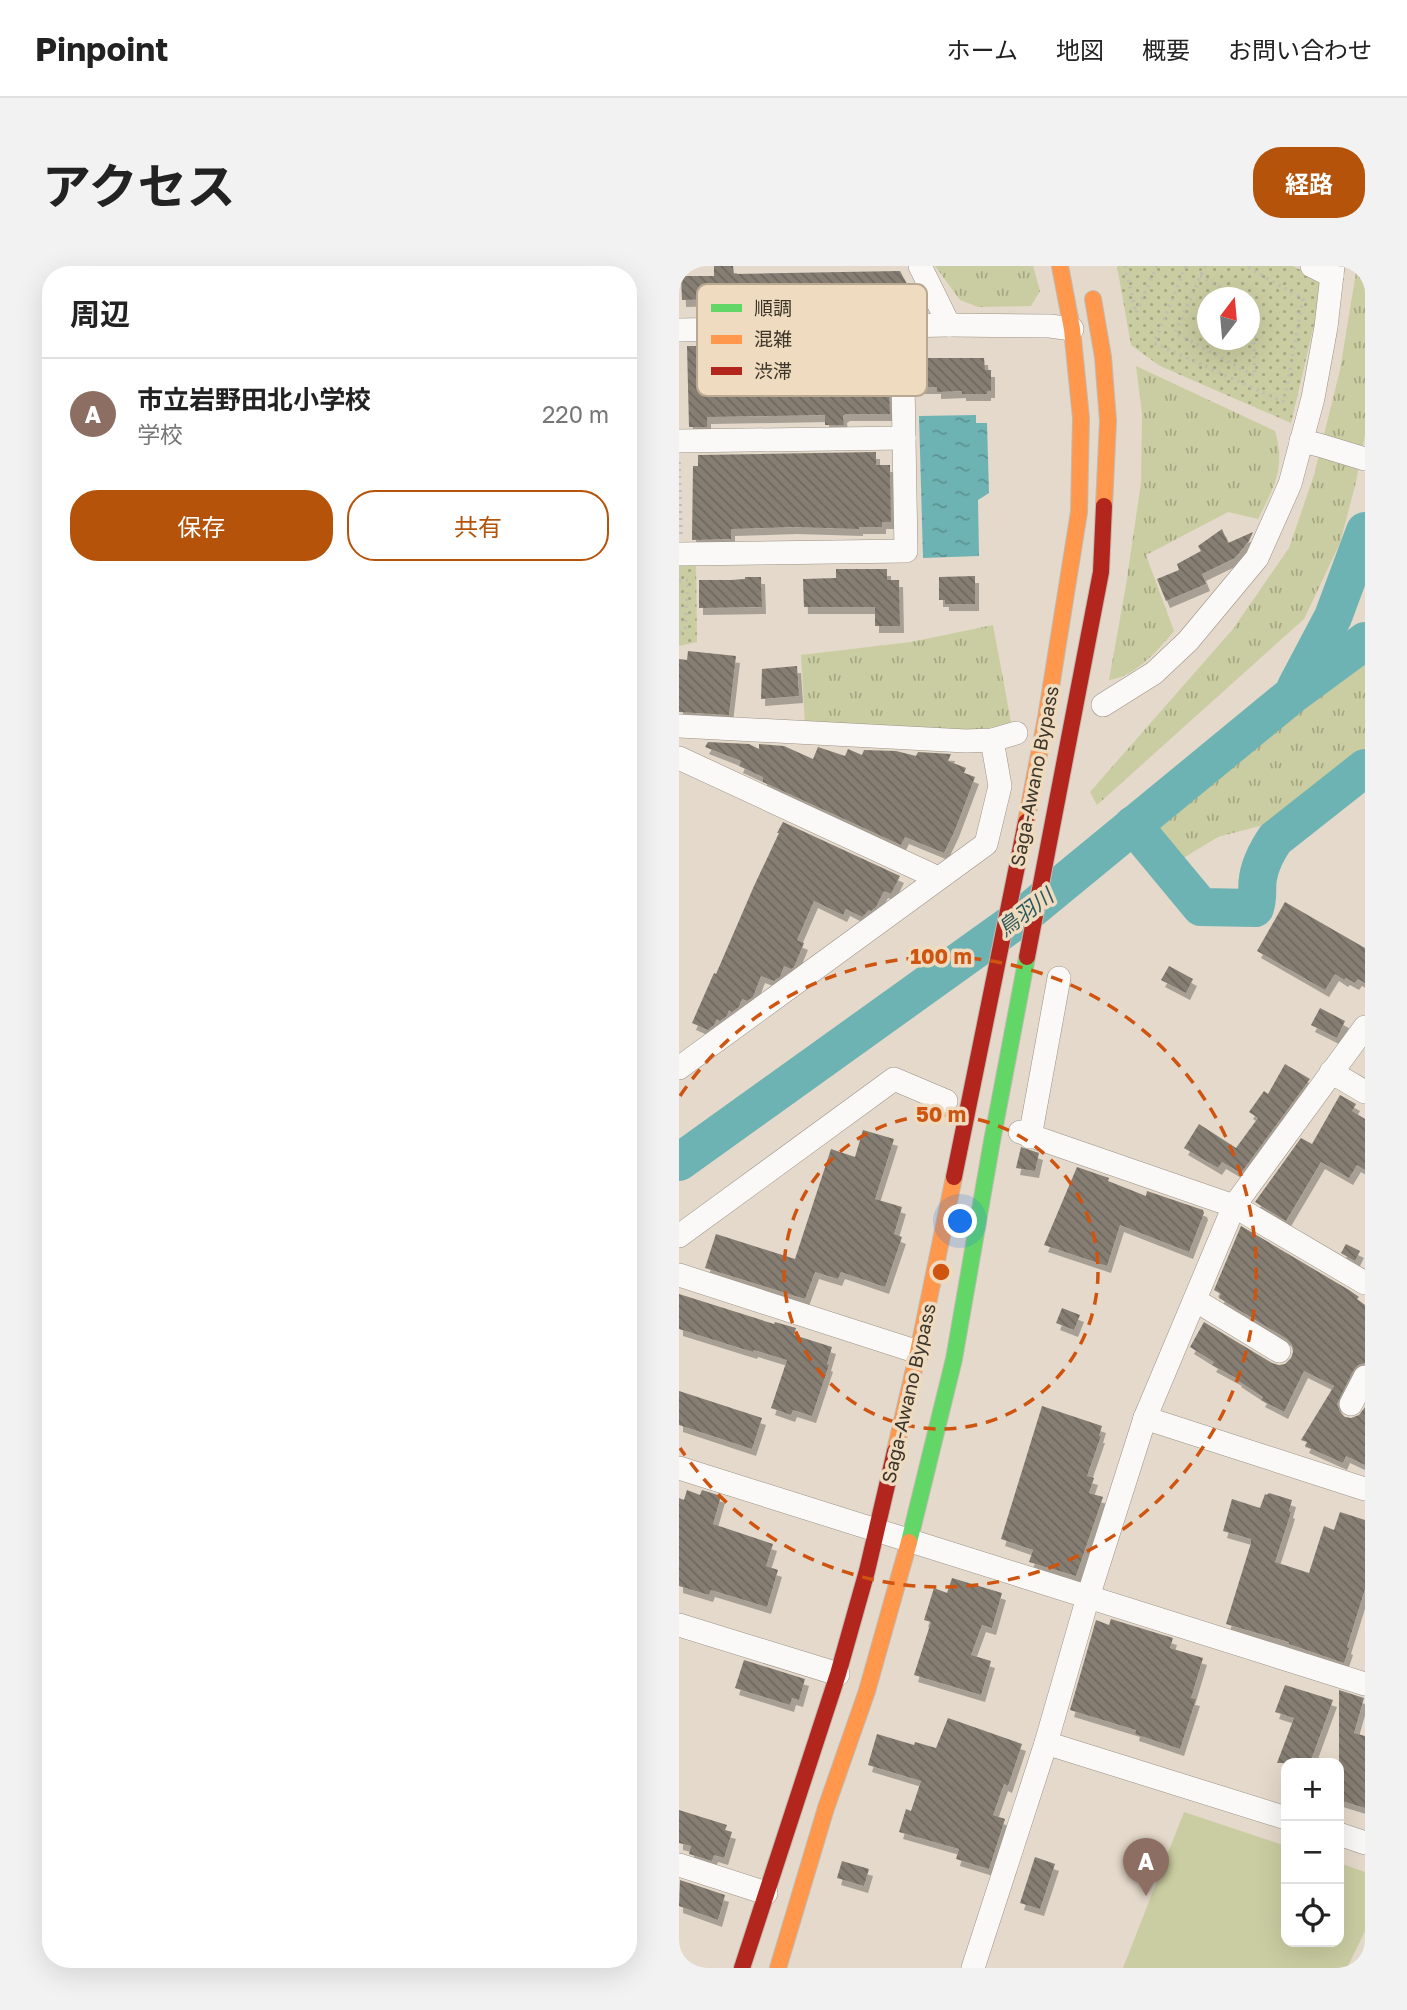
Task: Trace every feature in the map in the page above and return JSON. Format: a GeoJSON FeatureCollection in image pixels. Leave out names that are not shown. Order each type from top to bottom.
{"type":"FeatureCollection","features":[{"type":"Feature","properties":{"kind":"highway","name":"Saga-Awano Bypass"},"geometry":{"type":"LineString","coordinates":[[742,1968],[838,1674],[867,1571],[918,1352],[988,1016],[1046,718],[1079,512],[1081,418],[1072,328],[1060,266]]}},
{"type":"Feature","properties":{"kind":"highway","name":"Saga-Awano Bypass"},"geometry":{"type":"LineString","coordinates":[[778,1968],[826,1808],[867,1691],[909,1541],[956,1345],[992,1141],[1101,572],[1107,408],[1103,357],[1090,281]]}},
{"type":"Feature","properties":{"kind":"street"},"geometry":{"type":"LineString","coordinates":[[920,266],[949,325]]}},
{"type":"Feature","properties":{"kind":"street"},"geometry":{"type":"LineString","coordinates":[[1103,705],[1131,690],[1154,673],[1188,642],[1257,558],[1310,443],[1326,269]]}},
{"type":"Feature","properties":{"kind":"street"},"geometry":{"type":"LineString","coordinates":[[927,325],[1072,328]]}},
{"type":"Feature","properties":{"kind":"street"},"geometry":{"type":"LineString","coordinates":[[679,330],[697,330]]}},
{"type":"Feature","properties":{"kind":"street"},"geometry":{"type":"LineString","coordinates":[[680,554],[906,551],[903,396]]}},
{"type":"Feature","properties":{"kind":"street"},"geometry":{"type":"LineString","coordinates":[[679,441],[904,438]]}},
{"type":"Feature","properties":{"kind":"street"},"geometry":{"type":"LineString","coordinates":[[1310,443],[1365,459]]}},
{"type":"Feature","properties":{"kind":"street"},"geometry":{"type":"LineString","coordinates":[[679,726],[966,741],[992,740],[1016,733]]}},
{"type":"Feature","properties":{"kind":"street"},"geometry":{"type":"LineString","coordinates":[[679,1068],[986,844],[1000,786],[992,740]]}},
{"type":"Feature","properties":{"kind":"street"},"geometry":{"type":"LineString","coordinates":[[679,758],[938,878]]}},
{"type":"Feature","properties":{"kind":"street"},"geometry":{"type":"LineString","coordinates":[[1059,978],[1025,1134],[1234,1206],[1365,1283]]}},
{"type":"Feature","properties":{"kind":"street"},"geometry":{"type":"LineString","coordinates":[[973,1968],[1046,1743],[1088,1597],[1145,1419],[1234,1206],[1365,1027]]}},
{"type":"Feature","properties":{"kind":"street"},"geometry":{"type":"LineString","coordinates":[[1331,1072],[1365,1091]]}},
{"type":"Feature","properties":{"kind":"street"},"geometry":{"type":"LineString","coordinates":[[679,1236],[894,1079],[946,1101]]}},
{"type":"Feature","properties":{"kind":"street"},"geometry":{"type":"LineString","coordinates":[[679,1275],[918,1352]]}},
{"type":"Feature","properties":{"kind":"street"},"geometry":{"type":"LineString","coordinates":[[1195,1300],[1279,1352]]}},
{"type":"Feature","properties":{"kind":"street"},"geometry":{"type":"LineString","coordinates":[[1351,1404],[1365,1377]]}},
{"type":"Feature","properties":{"kind":"street"},"geometry":{"type":"LineString","coordinates":[[1145,1419],[1365,1489]]}},
{"type":"Feature","properties":{"kind":"street"},"geometry":{"type":"LineString","coordinates":[[679,1468],[1365,1684]]}},
{"type":"Feature","properties":{"kind":"street"},"geometry":{"type":"LineString","coordinates":[[679,1625],[838,1674]]}},
{"type":"Feature","properties":{"kind":"street"},"geometry":{"type":"LineString","coordinates":[[1046,1743],[1281,1816]]}},
{"type":"Feature","properties":{"kind":"street"},"geometry":{"type":"LineString","coordinates":[[1344,1836],[1365,1843]]}},
{"type":"Feature","properties":{"kind":"street"},"geometry":{"type":"LineString","coordinates":[[679,1866],[767,1893]]}},
{"type":"Feature","properties":{"kind":"path"},"geometry":{"type":"LineString","coordinates":[[1125,266],[1136,313],[1157,266]]}},
{"type":"Feature","properties":{"kind":"path"},"geometry":{"type":"LineString","coordinates":[[1186,266],[1154,343],[1284,402],[1303,299],[1246,266]]}},
{"type":"Feature","properties":{"kind":"path"},"geometry":{"type":"LineString","coordinates":[[1197,345],[1175,333],[1205,266]]}},
{"type":"Feature","properties":{"kind":"path"},"geometry":{"type":"LineString","coordinates":[[1200,276],[1220,287]]}},
{"type":"Feature","properties":{"kind":"path"},"geometry":{"type":"LineString","coordinates":[[1207,350],[1255,376],[1254,350]]}},
{"type":"Feature","properties":{"kind":"path"},"geometry":{"type":"LineString","coordinates":[[679,452],[680,554]]}},
{"type":"Feature","properties":{"kind":"path"},"geometry":{"type":"LineString","coordinates":[[679,581],[688,580],[685,631],[679,634]]}},
{"type":"Feature","properties":{"kind":"green space"},"geometry":{"type":"Polygon","coordinates":[[[935,266],[1033,266],[1040,291],[1031,306],[978,307],[960,300],[935,266]]]}},
{"type":"Feature","properties":{"kind":"green space"},"geometry":{"type":"Polygon","coordinates":[[[1117,266],[1293,266],[1324,282],[1291,423],[1160,366],[1131,345],[1117,266]]]}},
{"type":"Feature","properties":{"kind":"green space"},"geometry":{"type":"Polygon","coordinates":[[[1357,266],[1365,266],[1365,435],[1340,543],[1304,619],[1097,805],[1090,792],[1233,629],[1289,548],[1314,475],[1340,370],[1357,266]]]}},
{"type":"Feature","properties":{"kind":"green space"},"geometry":{"type":"Polygon","coordinates":[[[1136,366],[1275,431],[1279,466],[1273,487],[1258,519],[1228,512],[1146,555],[1174,631],[1137,668],[1119,678],[1109,680],[1141,483],[1142,414],[1136,366]]]}},
{"type":"Feature","properties":{"kind":"green space"},"geometry":{"type":"Polygon","coordinates":[[[696,562],[697,642],[679,646],[679,563],[696,562]]]}},
{"type":"Feature","properties":{"kind":"green space"},"geometry":{"type":"Polygon","coordinates":[[[993,625],[1011,722],[961,732],[805,724],[801,655],[911,642],[993,625]]]}},
{"type":"Feature","properties":{"kind":"green space"},"geometry":{"type":"Polygon","coordinates":[[[1365,646],[1365,755],[1282,820],[1218,837],[1180,860],[1156,830],[1250,736],[1365,646]]]}},
{"type":"Feature","properties":{"kind":"green space"},"geometry":{"type":"Polygon","coordinates":[[[1184,1812],[1281,1844],[1281,1947],[1344,1947],[1344,1865],[1365,1872],[1365,1931],[1347,1968],[1123,1968],[1184,1812]]]}},
{"type":"Feature","properties":{"kind":"water"},"geometry":{"type":"Polygon","coordinates":[[[976,415],[976,423],[987,423],[989,493],[978,500],[979,556],[923,558],[919,416],[976,415]]]}},
{"type":"Feature","properties":{"kind":"building"},"geometry":{"type":"Polygon","coordinates":[[[714,266],[733,266],[734,274],[900,271],[907,284],[697,284],[697,300],[682,300],[681,276],[714,276],[714,266]]]}},
{"type":"Feature","properties":{"kind":"building"},"geometry":{"type":"Polygon","coordinates":[[[687,346],[697,346],[697,396],[889,396],[890,414],[846,414],[843,416],[844,425],[825,425],[825,415],[707,417],[707,427],[689,427],[687,346]]]}},
{"type":"Feature","properties":{"kind":"building"},"geometry":{"type":"Polygon","coordinates":[[[927,358],[984,358],[985,370],[991,370],[991,391],[987,391],[987,394],[937,392],[937,387],[927,387],[927,358]]]}},
{"type":"Feature","properties":{"kind":"building"},"geometry":{"type":"Polygon","coordinates":[[[876,452],[876,465],[890,465],[891,522],[882,522],[882,527],[731,529],[731,539],[692,540],[693,466],[698,466],[698,455],[876,452]]]}},
{"type":"Feature","properties":{"kind":"building"},"geometry":{"type":"Polygon","coordinates":[[[1222,529],[1228,543],[1253,532],[1235,558],[1202,574],[1206,584],[1166,601],[1157,579],[1179,570],[1177,564],[1201,551],[1198,546],[1222,529]]]}},
{"type":"Feature","properties":{"kind":"building"},"geometry":{"type":"Polygon","coordinates":[[[836,569],[887,569],[887,580],[899,580],[900,626],[875,626],[875,607],[804,607],[803,579],[836,578],[836,569]]]}},
{"type":"Feature","properties":{"kind":"building"},"geometry":{"type":"Polygon","coordinates":[[[975,576],[975,604],[945,604],[945,600],[939,600],[939,577],[975,576]]]}},
{"type":"Feature","properties":{"kind":"building"},"geometry":{"type":"Polygon","coordinates":[[[761,577],[762,607],[699,608],[699,580],[761,577]]]}},
{"type":"Feature","properties":{"kind":"building"},"geometry":{"type":"Polygon","coordinates":[[[688,651],[736,656],[729,715],[679,712],[679,659],[687,660],[688,651]]]}},
{"type":"Feature","properties":{"kind":"building"},"geometry":{"type":"Polygon","coordinates":[[[797,666],[799,696],[761,699],[762,669],[797,666]]]}},
{"type":"Feature","properties":{"kind":"building"},"geometry":{"type":"Polygon","coordinates":[[[708,742],[749,744],[759,749],[759,744],[784,746],[813,759],[818,747],[845,756],[848,749],[862,755],[864,750],[896,751],[916,756],[918,752],[951,754],[948,761],[966,768],[964,773],[975,777],[944,853],[905,837],[901,845],[763,782],[763,777],[739,766],[741,761],[705,747],[708,742]]]}},
{"type":"Feature","properties":{"kind":"building"},"geometry":{"type":"Polygon","coordinates":[[[783,822],[900,876],[891,894],[884,891],[876,907],[862,917],[846,909],[843,915],[814,901],[797,940],[804,943],[794,967],[791,969],[784,966],[780,977],[774,981],[761,976],[753,997],[747,1001],[742,999],[739,1007],[732,1012],[729,1010],[727,1016],[720,1021],[717,1019],[708,1030],[692,1023],[783,822]]]}},
{"type":"Feature","properties":{"kind":"building"},"geometry":{"type":"Polygon","coordinates":[[[1285,902],[1365,948],[1365,983],[1358,979],[1355,983],[1346,978],[1344,980],[1335,974],[1325,990],[1257,951],[1285,902]]]}},
{"type":"Feature","properties":{"kind":"building"},"geometry":{"type":"Polygon","coordinates":[[[1169,966],[1193,979],[1186,993],[1161,980],[1169,966]]]}},
{"type":"Feature","properties":{"kind":"building"},"geometry":{"type":"Polygon","coordinates":[[[1320,1008],[1345,1021],[1337,1038],[1311,1025],[1320,1008]]]}},
{"type":"Feature","properties":{"kind":"building"},"geometry":{"type":"Polygon","coordinates":[[[1285,1064],[1310,1079],[1241,1173],[1222,1162],[1218,1168],[1184,1148],[1199,1124],[1236,1148],[1258,1118],[1249,1112],[1264,1091],[1268,1094],[1285,1064]]]}},
{"type":"Feature","properties":{"kind":"building"},"geometry":{"type":"Polygon","coordinates":[[[1340,1095],[1356,1104],[1352,1111],[1365,1119],[1365,1170],[1357,1165],[1349,1178],[1321,1162],[1286,1221],[1255,1202],[1301,1138],[1312,1144],[1340,1095]]]}},
{"type":"Feature","properties":{"kind":"building"},"geometry":{"type":"Polygon","coordinates":[[[863,1130],[894,1139],[875,1199],[902,1207],[894,1234],[902,1237],[885,1287],[841,1272],[838,1279],[815,1272],[805,1299],[705,1268],[716,1234],[795,1259],[831,1149],[855,1157],[863,1130]]]}},
{"type":"Feature","properties":{"kind":"building"},"geometry":{"type":"Polygon","coordinates":[[[1021,1147],[1039,1153],[1035,1171],[1016,1168],[1021,1147]]]}},
{"type":"Feature","properties":{"kind":"building"},"geometry":{"type":"Polygon","coordinates":[[[1077,1167],[1109,1178],[1108,1181],[1146,1196],[1147,1191],[1203,1210],[1189,1252],[1120,1225],[1107,1266],[1044,1245],[1077,1167]]]}},
{"type":"Feature","properties":{"kind":"building"},"geometry":{"type":"Polygon","coordinates":[[[1241,1226],[1349,1290],[1365,1305],[1365,1363],[1358,1365],[1353,1371],[1337,1404],[1345,1417],[1351,1418],[1359,1415],[1365,1407],[1365,1465],[1346,1456],[1343,1463],[1305,1446],[1307,1442],[1301,1440],[1334,1386],[1304,1371],[1284,1412],[1261,1400],[1263,1397],[1212,1365],[1214,1362],[1190,1347],[1204,1322],[1272,1363],[1285,1364],[1291,1358],[1292,1345],[1287,1339],[1219,1298],[1221,1294],[1214,1290],[1241,1226]]]}},
{"type":"Feature","properties":{"kind":"building"},"geometry":{"type":"Polygon","coordinates":[[[1346,1244],[1360,1251],[1355,1261],[1341,1253],[1346,1244]]]}},
{"type":"Feature","properties":{"kind":"building"},"geometry":{"type":"Polygon","coordinates":[[[679,1294],[774,1324],[775,1322],[796,1328],[794,1335],[832,1347],[827,1364],[829,1365],[812,1416],[793,1410],[791,1415],[771,1408],[787,1360],[679,1329],[679,1294]]]}},
{"type":"Feature","properties":{"kind":"building"},"geometry":{"type":"Polygon","coordinates":[[[1062,1308],[1080,1315],[1074,1330],[1056,1323],[1062,1308]]]}},
{"type":"Feature","properties":{"kind":"building"},"geometry":{"type":"Polygon","coordinates":[[[679,1391],[762,1418],[752,1449],[679,1425],[679,1391]]]}},
{"type":"Feature","properties":{"kind":"building"},"geometry":{"type":"Polygon","coordinates":[[[1042,1406],[1102,1426],[1087,1476],[1094,1478],[1089,1493],[1103,1497],[1076,1576],[1029,1562],[1033,1550],[1001,1539],[1042,1406]]]}},
{"type":"Feature","properties":{"kind":"building"},"geometry":{"type":"Polygon","coordinates":[[[687,1490],[700,1495],[702,1490],[721,1496],[713,1524],[773,1544],[766,1566],[778,1570],[767,1607],[711,1590],[709,1595],[679,1586],[679,1498],[684,1500],[687,1490]]]}},
{"type":"Feature","properties":{"kind":"building"},"geometry":{"type":"Polygon","coordinates":[[[1265,1494],[1292,1500],[1291,1512],[1275,1562],[1309,1573],[1324,1526],[1334,1530],[1340,1512],[1365,1520],[1365,1589],[1344,1663],[1289,1642],[1226,1624],[1251,1543],[1251,1539],[1223,1531],[1232,1499],[1260,1508],[1265,1494]]]}},
{"type":"Feature","properties":{"kind":"building"},"geometry":{"type":"Polygon","coordinates":[[[952,1578],[1002,1593],[992,1628],[982,1625],[971,1655],[991,1661],[981,1695],[914,1675],[931,1622],[924,1620],[934,1588],[947,1593],[952,1578]]]}},
{"type":"Feature","properties":{"kind":"building"},"geometry":{"type":"Polygon","coordinates":[[[1111,1619],[1173,1638],[1170,1648],[1203,1658],[1191,1698],[1196,1699],[1180,1749],[1135,1734],[1136,1730],[1070,1710],[1096,1620],[1109,1625],[1111,1619]]]}},
{"type":"Feature","properties":{"kind":"building"},"geometry":{"type":"Polygon","coordinates":[[[744,1660],[805,1679],[799,1700],[792,1698],[790,1705],[735,1688],[744,1660]]]}},
{"type":"Feature","properties":{"kind":"building"},"geometry":{"type":"Polygon","coordinates":[[[1285,1685],[1333,1700],[1312,1758],[1281,1758],[1281,1763],[1277,1763],[1294,1718],[1275,1712],[1285,1685]]]}},
{"type":"Feature","properties":{"kind":"building"},"geometry":{"type":"Polygon","coordinates":[[[1339,1690],[1364,1698],[1354,1733],[1365,1736],[1365,1808],[1344,1802],[1344,1758],[1339,1758],[1339,1690]]]}},
{"type":"Feature","properties":{"kind":"building"},"geometry":{"type":"Polygon","coordinates":[[[948,1718],[1022,1744],[1008,1786],[1004,1784],[993,1815],[1005,1819],[989,1869],[956,1859],[959,1849],[899,1832],[906,1809],[911,1811],[921,1781],[868,1765],[877,1734],[914,1745],[915,1742],[936,1748],[948,1718]]]}},
{"type":"Feature","properties":{"kind":"building"},"geometry":{"type":"Polygon","coordinates":[[[679,1810],[727,1825],[725,1830],[732,1832],[724,1858],[714,1855],[712,1861],[689,1854],[691,1846],[679,1843],[679,1810]]]}},
{"type":"Feature","properties":{"kind":"building"},"geometry":{"type":"Polygon","coordinates":[[[1035,1857],[1055,1864],[1040,1909],[1020,1903],[1035,1857]]]}},
{"type":"Feature","properties":{"kind":"building"},"geometry":{"type":"Polygon","coordinates":[[[842,1861],[869,1869],[864,1886],[837,1878],[842,1861]]]}},
{"type":"Feature","properties":{"kind":"building"},"geometry":{"type":"Polygon","coordinates":[[[680,1880],[725,1895],[718,1920],[679,1906],[680,1880]]]}},
{"type":"Feature","properties":{"kind":"waterway","name":"鳥羽川"},"geometry":{"type":"LineString","coordinates":[[1296,687],[1333,617],[1365,531]]}},
{"type":"Feature","properties":{"kind":"waterway","name":"鳥羽川"},"geometry":{"type":"LineString","coordinates":[[679,1162],[1028,912],[1292,695],[1365,641]]}},
{"type":"Feature","properties":{"kind":"waterway"},"geometry":{"type":"LineString","coordinates":[[1133,825],[1201,907],[1255,908],[1260,868],[1275,839],[1365,768]]}},
{"type":"Feature","properties":{"kind":"traffic: fast"},"geometry":{"type":"LineString","coordinates":[[909,1542],[954,1359],[1027,957]]}},
{"type":"Feature","properties":{"kind":"traffic: slow"},"geometry":{"type":"LineString","coordinates":[[1026,822],[1046,718],[1079,512],[1081,418],[1072,329],[1060,266]]}},
{"type":"Feature","properties":{"kind":"traffic: slow"},"geometry":{"type":"LineString","coordinates":[[1093,299],[1103,357],[1108,421],[1104,506]]}},
{"type":"Feature","properties":{"kind":"traffic: slow"},"geometry":{"type":"LineString","coordinates":[[895,1451],[954,1177]]}},
{"type":"Feature","properties":{"kind":"traffic: slow"},"geometry":{"type":"LineString","coordinates":[[778,1968],[826,1808],[867,1691],[909,1542]]}},
{"type":"Feature","properties":{"kind":"traffic: jam"},"geometry":{"type":"LineString","coordinates":[[1027,957],[1101,572],[1104,506]]}},
{"type":"Feature","properties":{"kind":"traffic: jam"},"geometry":{"type":"LineString","coordinates":[[954,1177],[1026,822]]}},
{"type":"Feature","properties":{"kind":"traffic: jam"},"geometry":{"type":"LineString","coordinates":[[742,1968],[838,1674],[867,1571],[895,1451]]}},
{"type":"Feature","properties":{"kind":"place","name":"市立岩野田北小学校"},"geometry":{"type":"Point","coordinates":[1146,1896]}}]}
